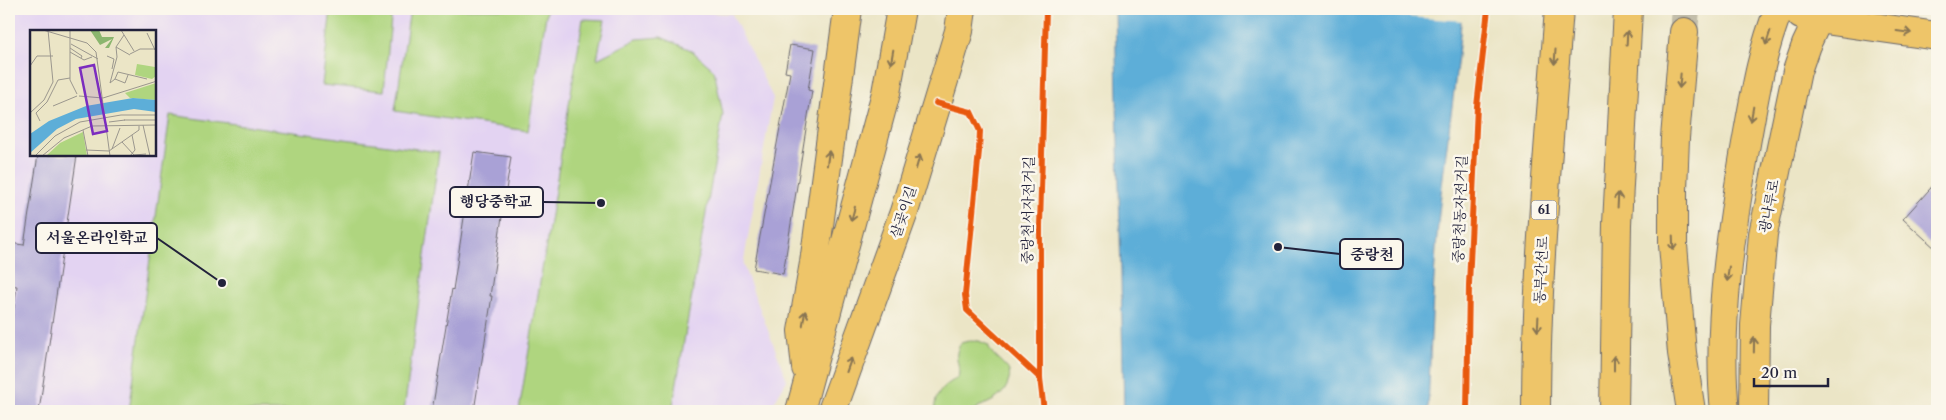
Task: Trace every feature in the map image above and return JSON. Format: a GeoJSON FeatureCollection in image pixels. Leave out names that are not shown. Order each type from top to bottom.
{"type":"FeatureCollection","features":[{"type":"Feature","properties":{"kind":"main road"},"geometry":{"type":"LineString","coordinates":[[833,410],[808,384],[802,331],[814,263],[848,9]]}},
{"type":"Feature","properties":{"kind":"main road"},"geometry":{"type":"LineString","coordinates":[[800,411],[886,93],[900,9]]}},
{"type":"Feature","properties":{"kind":"main road","name":"살곶이길"},"geometry":{"type":"LineString","coordinates":[[833,410],[904,212],[959,30],[962,9]]}},
{"type":"Feature","properties":{"kind":"main road","name":"동부간선로"},"geometry":{"type":"LineString","coordinates":[[1536,411],[1536,366],[1542,248],[1559,9]]}},
{"type":"Feature","properties":{"kind":"main road"},"geometry":{"type":"LineString","coordinates":[[1614,411],[1617,224],[1628,9]]}},
{"type":"Feature","properties":{"kind":"main road"},"geometry":{"type":"LineString","coordinates":[[1725,411],[1722,389],[1724,309],[1739,186],[1760,66],[1777,9],[1820,14],[1937,36]]}},
{"type":"Feature","properties":{"kind":"main road","name":"광나루로"},"geometry":{"type":"LineString","coordinates":[[1754,411],[1755,326],[1762,234],[1797,71],[1820,14]]}},
{"type":"Feature","properties":{"kind":"main road"},"geometry":{"type":"LineString","coordinates":[[1684,32],[1675,138],[1673,245],[1682,354],[1691,411]]}},
{"type":"Feature","properties":{"kind":"shaded area"},"geometry":{"type":"Polygon","coordinates":[[[9,9],[620,9],[732,14],[773,98],[743,265],[787,380],[769,411],[9,411],[9,9]]]}},
{"type":"Feature","properties":{"kind":"green space"},"geometry":{"type":"Polygon","coordinates":[[[331,9],[392,9],[384,91],[322,85],[331,9]]]}},
{"type":"Feature","properties":{"kind":"green space"},"geometry":{"type":"Polygon","coordinates":[[[410,9],[547,9],[528,131],[395,111],[410,9]]]}},
{"type":"Feature","properties":{"kind":"green space"},"geometry":{"type":"Polygon","coordinates":[[[583,19],[605,20],[597,59],[637,39],[661,37],[691,50],[714,70],[723,114],[672,411],[519,411],[583,19]]]}},
{"type":"Feature","properties":{"kind":"green space"},"geometry":{"type":"Polygon","coordinates":[[[170,115],[439,152],[404,411],[129,411],[170,115]]]}},
{"type":"Feature","properties":{"kind":"green space"},"geometry":{"type":"Polygon","coordinates":[[[979,341],[988,345],[993,354],[1009,371],[1007,386],[997,398],[978,407],[976,411],[935,411],[938,395],[949,383],[958,378],[958,349],[961,343],[979,341]]]}},
{"type":"Feature","properties":{"kind":"water"},"geometry":{"type":"Polygon","coordinates":[[[1115,9],[1462,9],[1438,221],[1428,411],[1124,411],[1115,9]]]}},
{"type":"Feature","properties":{"kind":"pier"},"geometry":{"type":"Polygon","coordinates":[[[1298,9],[1464,9],[1463,21],[1298,9]]]}},
{"type":"Feature","properties":{"kind":"building"},"geometry":{"type":"Polygon","coordinates":[[[790,45],[815,49],[808,90],[812,91],[783,274],[754,269],[790,73],[785,72],[790,45]]]}},
{"type":"Feature","properties":{"kind":"building"},"geometry":{"type":"Polygon","coordinates":[[[474,152],[511,157],[474,411],[432,411],[453,290],[474,152]]]}},
{"type":"Feature","properties":{"kind":"building"},"geometry":{"type":"Polygon","coordinates":[[[38,156],[77,156],[39,411],[9,411],[9,341],[17,286],[9,285],[9,243],[24,245],[38,156]]]}},
{"type":"Feature","properties":{"kind":"building"},"geometry":{"type":"Polygon","coordinates":[[[1937,181],[1937,250],[1903,219],[1937,181]]]}},
{"type":"Feature","properties":{"kind":"tunnel"},"geometry":{"type":"LineString","coordinates":[[1684,32],[1686,9]]}},
{"type":"Feature","properties":{"kind":"cycle path","name":"중랑천서자전거길"},"geometry":{"type":"LineString","coordinates":[[1044,411],[1040,378],[1040,226],[1046,9]]}},
{"type":"Feature","properties":{"kind":"cycle path","name":"중랑천동자전거길"},"geometry":{"type":"LineString","coordinates":[[1467,411],[1469,285],[1477,106],[1488,9]]}},
{"type":"Feature","properties":{"kind":"cycle path"},"geometry":{"type":"LineString","coordinates":[[936,103],[971,112],[980,131],[965,295],[967,310],[1040,378]]}},
{"type":"Feature","properties":{"kind":"place","name":"행당중학교"},"geometry":{"type":"Point","coordinates":[601,203]}},
{"type":"Feature","properties":{"kind":"place","name":"중랑천"},"geometry":{"type":"Point","coordinates":[1278,247]}},
{"type":"Feature","properties":{"kind":"place","name":"서울온라인학교"},"geometry":{"type":"Point","coordinates":[222,283]}}]}
